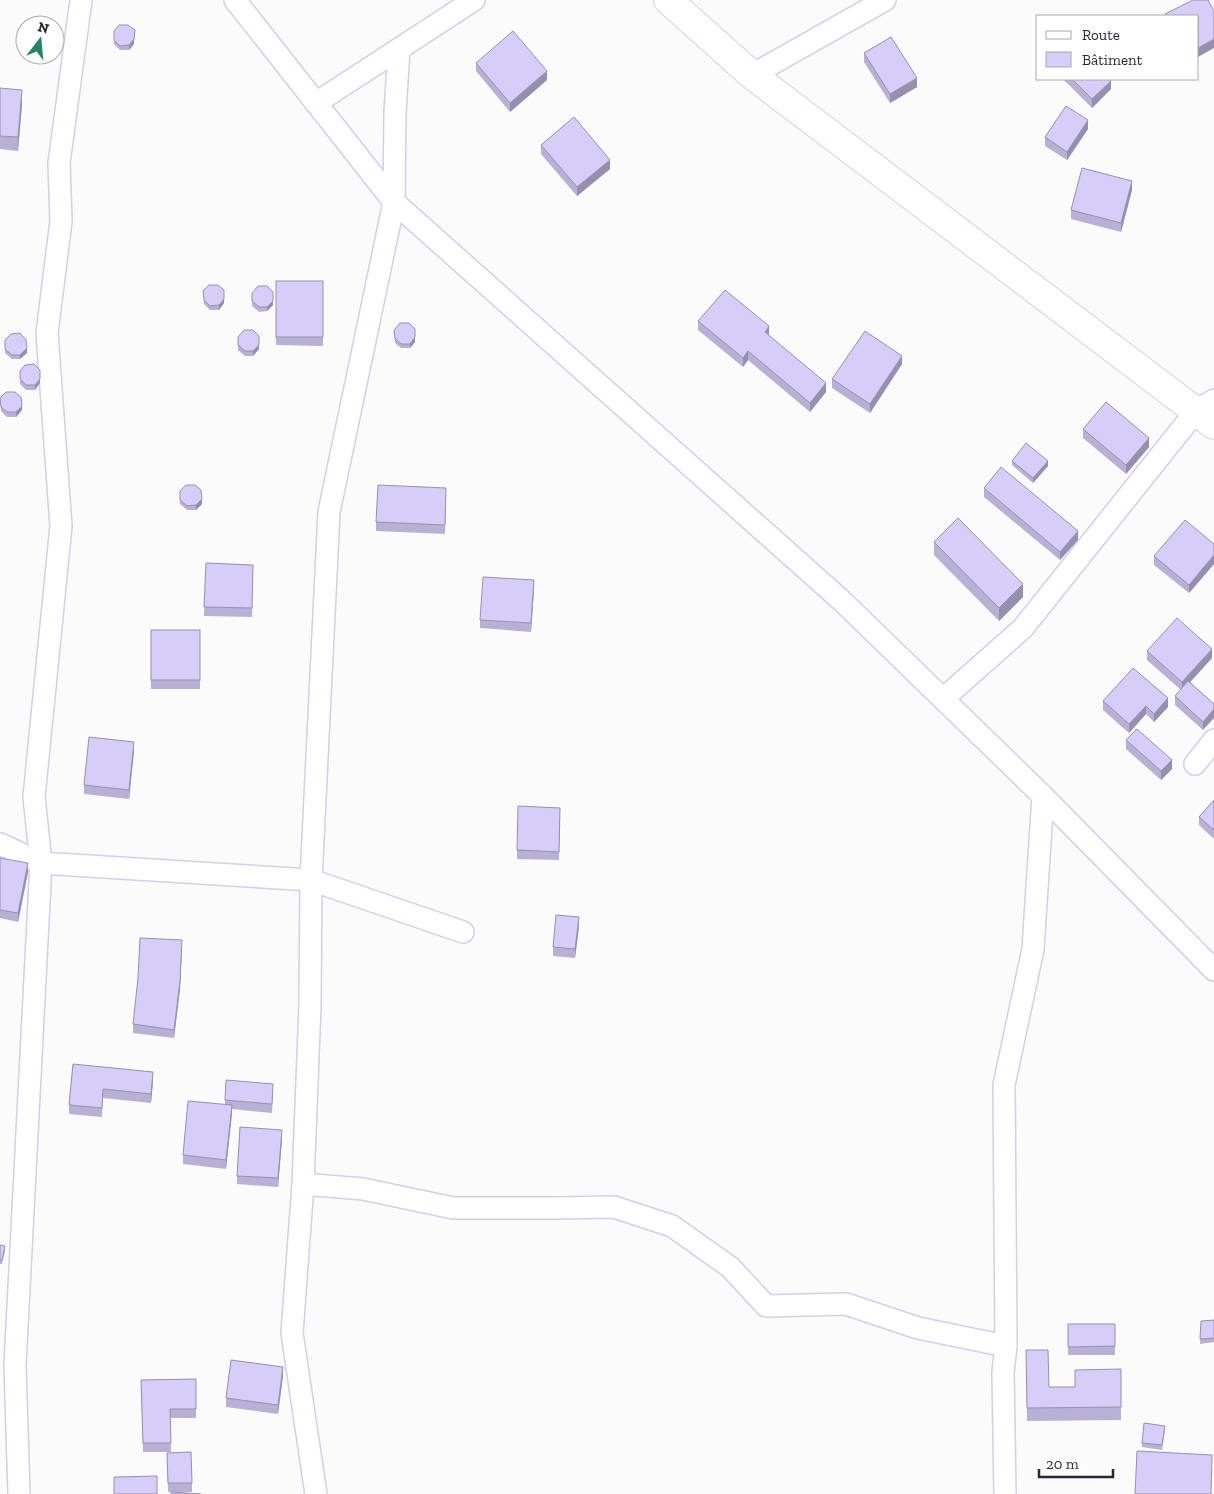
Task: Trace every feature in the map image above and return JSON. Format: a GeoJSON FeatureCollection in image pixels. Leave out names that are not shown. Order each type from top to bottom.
{"type":"FeatureCollection","features":[{"type":"Feature","properties":{"kind":"highway"},"geometry":{"type":"LineString","coordinates":[[668,0],[752,75],[1208,412]]}},
{"type":"Feature","properties":{"kind":"street"},"geometry":{"type":"LineString","coordinates":[[19,1494],[14,1365],[41,863],[34,797],[61,526],[46,333],[61,221],[59,163],[80,0]]}},
{"type":"Feature","properties":{"kind":"street"},"geometry":{"type":"LineString","coordinates":[[235,0],[394,202],[841,600],[1043,796],[1214,970]]}},
{"type":"Feature","properties":{"kind":"street"},"geometry":{"type":"LineString","coordinates":[[316,103],[474,0]]}},
{"type":"Feature","properties":{"kind":"street"},"geometry":{"type":"LineString","coordinates":[[752,75],[885,0]]}},
{"type":"Feature","properties":{"kind":"street"},"geometry":{"type":"LineString","coordinates":[[316,1494],[292,1333],[303,1184],[310,1005],[311,880],[329,512],[394,202],[395,113],[399,49]]}},
{"type":"Feature","properties":{"kind":"street"},"geometry":{"type":"LineString","coordinates":[[943,699],[1022,628],[1208,412]]}},
{"type":"Feature","properties":{"kind":"street"},"geometry":{"type":"LineString","coordinates":[[1195,764],[1214,740]]}},
{"type":"Feature","properties":{"kind":"street"},"geometry":{"type":"LineString","coordinates":[[1005,1494],[1003,1372],[1006,1346],[1004,1085],[1033,949],[1043,796]]}},
{"type":"Feature","properties":{"kind":"street"},"geometry":{"type":"LineString","coordinates":[[0,844],[41,863],[311,880],[463,932]]}},
{"type":"Feature","properties":{"kind":"street"},"geometry":{"type":"LineString","coordinates":[[303,1184],[363,1189],[453,1208],[614,1207],[672,1226],[730,1267],[766,1306],[846,1304],[918,1328],[1006,1346]]}},
{"type":"Feature","properties":{"kind":"building"},"geometry":{"type":"Polygon","coordinates":[[[1193,0],[1208,0],[1214,11],[1214,39],[1199,47],[1199,15],[1165,14],[1193,0]]]}},
{"type":"Feature","properties":{"kind":"building"},"geometry":{"type":"Polygon","coordinates":[[[119,25],[128,25],[135,30],[134,39],[129,45],[120,46],[114,40],[114,31],[119,25]]]}},
{"type":"Feature","properties":{"kind":"building"},"geometry":{"type":"Polygon","coordinates":[[[513,31],[547,71],[510,103],[476,63],[513,31]]]}},
{"type":"Feature","properties":{"kind":"building"},"geometry":{"type":"Polygon","coordinates":[[[891,37],[917,78],[890,94],[864,53],[891,37]]]}},
{"type":"Feature","properties":{"kind":"building"},"geometry":{"type":"Polygon","coordinates":[[[1073,80],[1111,81],[1092,99],[1073,80]]]}},
{"type":"Feature","properties":{"kind":"building"},"geometry":{"type":"Polygon","coordinates":[[[0,88],[22,90],[18,137],[0,136],[0,88]]]}},
{"type":"Feature","properties":{"kind":"building"},"geometry":{"type":"Polygon","coordinates":[[[1066,106],[1088,120],[1067,152],[1045,137],[1066,106]]]}},
{"type":"Feature","properties":{"kind":"building"},"geometry":{"type":"Polygon","coordinates":[[[574,117],[610,160],[577,187],[541,145],[574,117]]]}},
{"type":"Feature","properties":{"kind":"building"},"geometry":{"type":"Polygon","coordinates":[[[1082,168],[1132,181],[1121,223],[1071,210],[1082,168]]]}},
{"type":"Feature","properties":{"kind":"building"},"geometry":{"type":"Polygon","coordinates":[[[276,281],[323,281],[323,337],[276,337],[276,281]]]}},
{"type":"Feature","properties":{"kind":"building"},"geometry":{"type":"Polygon","coordinates":[[[209,285],[218,285],[224,290],[224,299],[219,305],[210,306],[204,300],[203,291],[209,285]]]}},
{"type":"Feature","properties":{"kind":"building"},"geometry":{"type":"Polygon","coordinates":[[[258,286],[267,286],[273,292],[273,301],[267,307],[259,307],[252,301],[252,293],[258,286]]]}},
{"type":"Feature","properties":{"kind":"building"},"geometry":{"type":"Polygon","coordinates":[[[725,290],[769,326],[765,332],[826,383],[810,403],[748,351],[743,358],[698,321],[725,290]]]}},
{"type":"Feature","properties":{"kind":"building"},"geometry":{"type":"Polygon","coordinates":[[[400,323],[409,323],[415,329],[415,337],[410,344],[401,344],[395,338],[394,330],[400,323]]]}},
{"type":"Feature","properties":{"kind":"building"},"geometry":{"type":"Polygon","coordinates":[[[244,330],[253,330],[259,336],[259,345],[253,351],[245,351],[238,345],[238,337],[244,330]]]}},
{"type":"Feature","properties":{"kind":"building"},"geometry":{"type":"Polygon","coordinates":[[[865,331],[902,356],[870,404],[832,379],[865,331]]]}},
{"type":"Feature","properties":{"kind":"building"},"geometry":{"type":"Polygon","coordinates":[[[20,333],[26,340],[27,348],[20,355],[12,355],[5,349],[5,340],[11,334],[20,333]]]}},
{"type":"Feature","properties":{"kind":"building"},"geometry":{"type":"Polygon","coordinates":[[[34,364],[40,370],[40,379],[35,385],[26,385],[20,379],[20,371],[25,365],[34,364]]]}},
{"type":"Feature","properties":{"kind":"building"},"geometry":{"type":"Polygon","coordinates":[[[6,392],[15,392],[21,397],[22,406],[16,412],[7,412],[1,407],[0,398],[6,392]]]}},
{"type":"Feature","properties":{"kind":"building"},"geometry":{"type":"Polygon","coordinates":[[[1106,402],[1149,438],[1126,465],[1083,429],[1106,402]]]}},
{"type":"Feature","properties":{"kind":"building"},"geometry":{"type":"Polygon","coordinates":[[[1026,443],[1048,461],[1033,478],[1012,461],[1026,443]]]}},
{"type":"Feature","properties":{"kind":"building"},"geometry":{"type":"Polygon","coordinates":[[[1001,467],[1078,531],[1060,552],[984,488],[1001,467]]]}},
{"type":"Feature","properties":{"kind":"building"},"geometry":{"type":"Polygon","coordinates":[[[186,485],[195,485],[201,490],[202,499],[196,505],[187,506],[180,500],[180,491],[186,485]]]}},
{"type":"Feature","properties":{"kind":"building"},"geometry":{"type":"Polygon","coordinates":[[[378,485],[446,488],[445,525],[376,522],[378,485]]]}},
{"type":"Feature","properties":{"kind":"building"},"geometry":{"type":"Polygon","coordinates":[[[958,518],[1023,584],[999,608],[934,542],[958,518]]]}},
{"type":"Feature","properties":{"kind":"building"},"geometry":{"type":"Polygon","coordinates":[[[1185,520],[1214,544],[1214,555],[1189,585],[1154,556],[1185,520]]]}},
{"type":"Feature","properties":{"kind":"building"},"geometry":{"type":"Polygon","coordinates":[[[206,563],[253,565],[252,608],[204,607],[206,563]]]}},
{"type":"Feature","properties":{"kind":"building"},"geometry":{"type":"Polygon","coordinates":[[[483,577],[534,580],[531,623],[480,620],[483,577]]]}},
{"type":"Feature","properties":{"kind":"building"},"geometry":{"type":"Polygon","coordinates":[[[1177,618],[1212,649],[1182,682],[1147,651],[1177,618]]]}},
{"type":"Feature","properties":{"kind":"building"},"geometry":{"type":"Polygon","coordinates":[[[151,630],[200,630],[200,680],[151,680],[151,630]]]}},
{"type":"Feature","properties":{"kind":"building"},"geometry":{"type":"Polygon","coordinates":[[[1133,668],[1168,698],[1154,714],[1146,706],[1129,724],[1103,701],[1133,668]]]}},
{"type":"Feature","properties":{"kind":"building"},"geometry":{"type":"Polygon","coordinates":[[[1188,681],[1214,704],[1214,709],[1203,722],[1175,696],[1188,681]]]}},
{"type":"Feature","properties":{"kind":"building"},"geometry":{"type":"Polygon","coordinates":[[[1137,729],[1172,760],[1161,771],[1126,740],[1137,729]]]}},
{"type":"Feature","properties":{"kind":"building"},"geometry":{"type":"Polygon","coordinates":[[[89,737],[134,742],[129,790],[84,785],[89,737]]]}},
{"type":"Feature","properties":{"kind":"building"},"geometry":{"type":"Polygon","coordinates":[[[1214,800],[1214,830],[1199,817],[1214,800]]]}},
{"type":"Feature","properties":{"kind":"building"},"geometry":{"type":"Polygon","coordinates":[[[518,806],[560,808],[559,852],[517,850],[518,806]]]}},
{"type":"Feature","properties":{"kind":"building"},"geometry":{"type":"Polygon","coordinates":[[[0,858],[28,863],[18,913],[0,910],[0,858]]]}},
{"type":"Feature","properties":{"kind":"building"},"geometry":{"type":"Polygon","coordinates":[[[556,915],[579,917],[575,949],[553,947],[556,915]]]}},
{"type":"Feature","properties":{"kind":"building"},"geometry":{"type":"Polygon","coordinates":[[[140,938],[182,940],[180,981],[174,1030],[133,1024],[140,938]]]}},
{"type":"Feature","properties":{"kind":"building"},"geometry":{"type":"Polygon","coordinates":[[[73,1064],[153,1072],[151,1094],[103,1089],[102,1108],[69,1105],[73,1064]]]}},
{"type":"Feature","properties":{"kind":"building"},"geometry":{"type":"Polygon","coordinates":[[[226,1080],[273,1084],[272,1104],[225,1100],[226,1080]]]}},
{"type":"Feature","properties":{"kind":"building"},"geometry":{"type":"Polygon","coordinates":[[[188,1101],[232,1105],[226,1160],[183,1155],[188,1101]]]}},
{"type":"Feature","properties":{"kind":"building"},"geometry":{"type":"Polygon","coordinates":[[[240,1127],[282,1130],[278,1178],[237,1176],[240,1127]]]}},
{"type":"Feature","properties":{"kind":"building"},"geometry":{"type":"Polygon","coordinates":[[[0,1245],[5,1246],[2,1260],[0,1260],[0,1245]]]}},
{"type":"Feature","properties":{"kind":"building"},"geometry":{"type":"Polygon","coordinates":[[[1214,1320],[1214,1338],[1200,1339],[1201,1321],[1214,1320]]]}},
{"type":"Feature","properties":{"kind":"building"},"geometry":{"type":"Polygon","coordinates":[[[1068,1324],[1115,1324],[1115,1346],[1068,1347],[1068,1324]]]}},
{"type":"Feature","properties":{"kind":"building"},"geometry":{"type":"Polygon","coordinates":[[[1026,1350],[1048,1350],[1049,1387],[1075,1387],[1075,1370],[1121,1369],[1121,1407],[1027,1408],[1026,1350]]]}},
{"type":"Feature","properties":{"kind":"building"},"geometry":{"type":"Polygon","coordinates":[[[231,1360],[283,1367],[278,1405],[226,1398],[231,1360]]]}},
{"type":"Feature","properties":{"kind":"building"},"geometry":{"type":"Polygon","coordinates":[[[196,1379],[196,1409],[170,1409],[171,1443],[143,1443],[141,1380],[196,1379]]]}},
{"type":"Feature","properties":{"kind":"building"},"geometry":{"type":"Polygon","coordinates":[[[1144,1423],[1165,1426],[1162,1445],[1142,1443],[1144,1423]]]}},
{"type":"Feature","properties":{"kind":"building"},"geometry":{"type":"Polygon","coordinates":[[[1137,1451],[1212,1455],[1211,1494],[1135,1494],[1137,1451]]]}},
{"type":"Feature","properties":{"kind":"building"},"geometry":{"type":"Polygon","coordinates":[[[191,1452],[192,1483],[168,1483],[167,1453],[191,1452]]]}},
{"type":"Feature","properties":{"kind":"building"},"geometry":{"type":"Polygon","coordinates":[[[157,1476],[157,1494],[114,1494],[114,1477],[157,1476]]]}},
{"type":"Feature","properties":{"kind":"building"},"geometry":{"type":"Polygon","coordinates":[[[171,1492],[201,1494],[171,1494],[171,1492]]]}}]}
